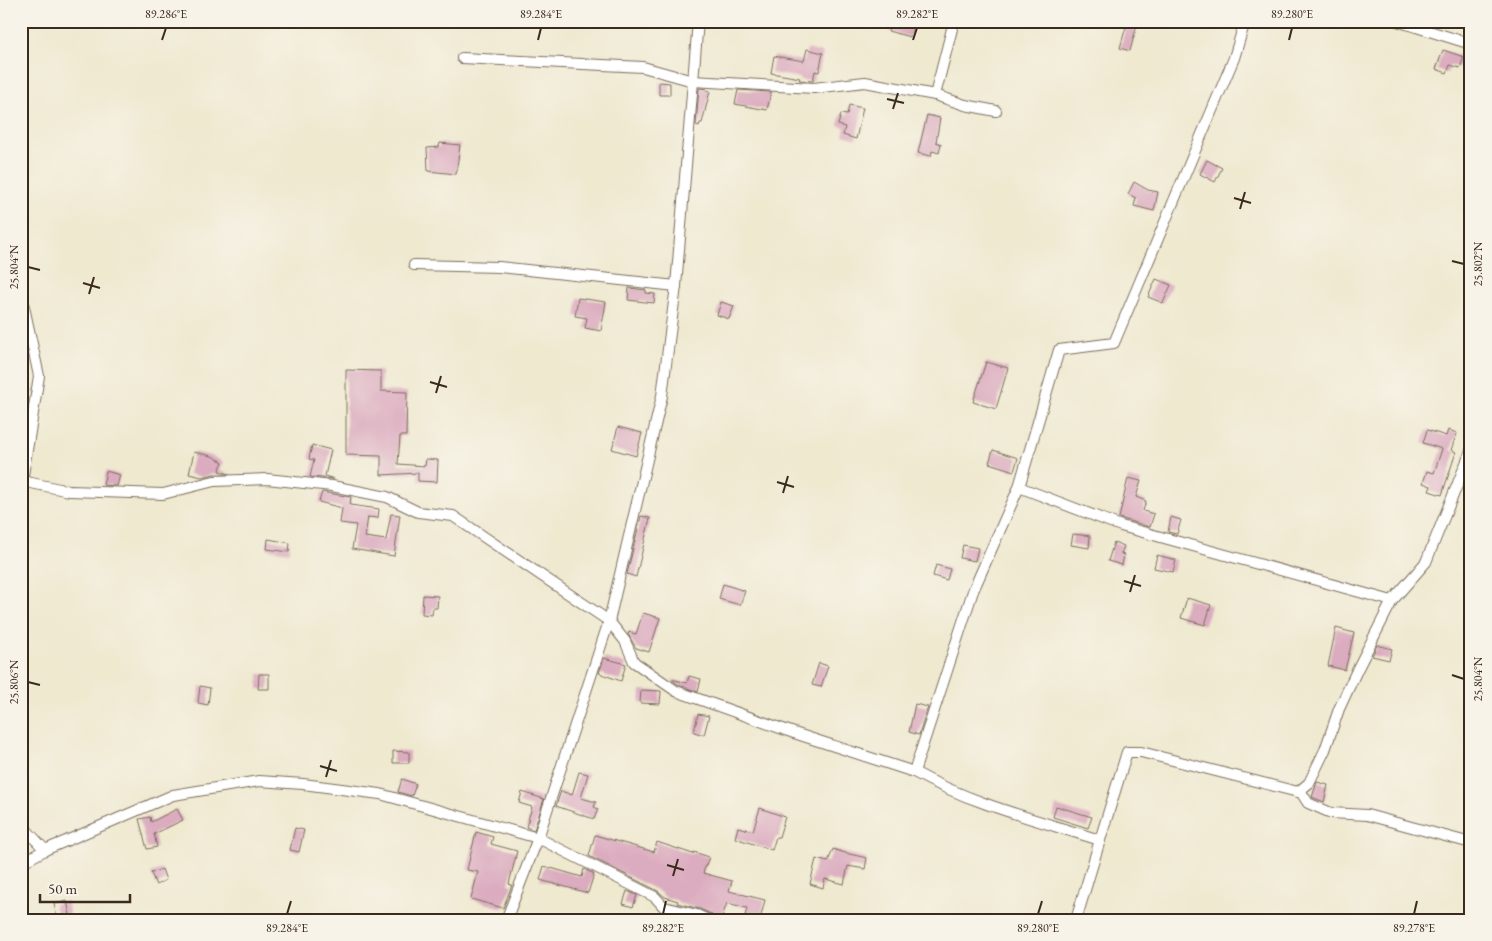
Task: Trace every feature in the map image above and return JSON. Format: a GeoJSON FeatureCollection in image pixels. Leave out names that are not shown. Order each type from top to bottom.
{"type":"FeatureCollection","features":[{"type":"Feature","properties":{"kind":"street"},"geometry":{"type":"LineString","coordinates":[[506,920],[538,838],[609,621],[662,396],[676,286],[698,21]]}},
{"type":"Feature","properties":{"kind":"street"},"geometry":{"type":"LineString","coordinates":[[935,96],[954,21]]}},
{"type":"Feature","properties":{"kind":"street"},"geometry":{"type":"LineString","coordinates":[[914,772],[973,591],[1019,487],[1059,350],[1114,343],[1234,58],[1245,21]]}},
{"type":"Feature","properties":{"kind":"street"},"geometry":{"type":"LineString","coordinates":[[1397,21],[1471,44]]}},
{"type":"Feature","properties":{"kind":"street"},"geometry":{"type":"LineString","coordinates":[[462,58],[643,67],[693,82],[814,88],[865,82],[996,111]]}},
{"type":"Feature","properties":{"kind":"street"},"geometry":{"type":"LineString","coordinates":[[21,229],[21,240]]}},
{"type":"Feature","properties":{"kind":"street"},"geometry":{"type":"LineString","coordinates":[[414,264],[499,267],[676,286]]}},
{"type":"Feature","properties":{"kind":"street"},"geometry":{"type":"LineString","coordinates":[[21,293],[39,376],[22,481],[69,491],[163,494],[214,481],[267,479],[332,486],[387,497],[418,512],[453,516],[609,621],[625,641],[634,662],[676,691],[794,733],[914,772],[932,782],[984,804],[1100,840]]}},
{"type":"Feature","properties":{"kind":"street"},"geometry":{"type":"LineString","coordinates":[[1298,792],[1309,783],[1325,750],[1343,701],[1392,601],[1426,562],[1471,451]]}},
{"type":"Feature","properties":{"kind":"street"},"geometry":{"type":"LineString","coordinates":[[1019,487],[1121,526],[1392,601]]}},
{"type":"Feature","properties":{"kind":"street"},"geometry":{"type":"LineString","coordinates":[[1076,920],[1127,752],[1141,752],[1301,792],[1308,804],[1331,813],[1367,815],[1471,843]]}},
{"type":"Feature","properties":{"kind":"street"},"geometry":{"type":"LineString","coordinates":[[21,864],[45,850],[173,795],[259,782],[303,784],[380,794],[538,838],[655,897],[664,907],[698,915],[708,920]]}},
{"type":"Feature","properties":{"kind":"street"},"geometry":{"type":"LineString","coordinates":[[21,824],[45,850]]}},
{"type":"Feature","properties":{"kind":"building"},"geometry":{"type":"Polygon","coordinates":[[[891,21],[914,21],[910,37],[888,31],[891,21]]]}},
{"type":"Feature","properties":{"kind":"building"},"geometry":{"type":"Polygon","coordinates":[[[1127,23],[1137,25],[1130,51],[1120,48],[1127,23]]]}},
{"type":"Feature","properties":{"kind":"building"},"geometry":{"type":"Polygon","coordinates":[[[807,49],[823,53],[819,72],[815,71],[813,81],[799,80],[800,78],[771,73],[774,56],[804,61],[807,49]]]}},
{"type":"Feature","properties":{"kind":"building"},"geometry":{"type":"Polygon","coordinates":[[[1443,50],[1464,57],[1460,68],[1450,65],[1447,73],[1436,69],[1443,50]]]}},
{"type":"Feature","properties":{"kind":"building"},"geometry":{"type":"Polygon","coordinates":[[[659,82],[670,83],[670,95],[659,95],[659,82]]]}},
{"type":"Feature","properties":{"kind":"building"},"geometry":{"type":"Polygon","coordinates":[[[699,88],[710,91],[702,123],[699,126],[696,125],[699,88]]]}},
{"type":"Feature","properties":{"kind":"building"},"geometry":{"type":"Polygon","coordinates":[[[738,90],[771,92],[767,110],[735,104],[738,90]]]}},
{"type":"Feature","properties":{"kind":"building"},"geometry":{"type":"Polygon","coordinates":[[[849,105],[863,108],[856,139],[843,135],[845,127],[838,125],[841,114],[847,115],[849,105]]]}},
{"type":"Feature","properties":{"kind":"building"},"geometry":{"type":"Polygon","coordinates":[[[927,115],[940,118],[936,142],[941,144],[939,153],[932,151],[931,156],[918,153],[927,115]]]}},
{"type":"Feature","properties":{"kind":"building"},"geometry":{"type":"Polygon","coordinates":[[[440,143],[460,145],[456,174],[428,171],[427,148],[439,147],[440,143]]]}},
{"type":"Feature","properties":{"kind":"building"},"geometry":{"type":"Polygon","coordinates":[[[1207,160],[1222,168],[1215,182],[1200,174],[1207,160]]]}},
{"type":"Feature","properties":{"kind":"building"},"geometry":{"type":"Polygon","coordinates":[[[1134,182],[1148,190],[1158,192],[1154,211],[1134,206],[1136,198],[1128,194],[1134,182]]]}},
{"type":"Feature","properties":{"kind":"building"},"geometry":{"type":"Polygon","coordinates":[[[1156,279],[1171,285],[1163,303],[1148,297],[1156,279]]]}},
{"type":"Feature","properties":{"kind":"building"},"geometry":{"type":"Polygon","coordinates":[[[629,288],[646,290],[646,293],[655,294],[654,303],[628,300],[629,288]]]}},
{"type":"Feature","properties":{"kind":"building"},"geometry":{"type":"Polygon","coordinates":[[[578,298],[606,302],[601,331],[585,328],[587,318],[575,316],[578,298]]]}},
{"type":"Feature","properties":{"kind":"building"},"geometry":{"type":"Polygon","coordinates":[[[721,302],[734,306],[729,319],[717,315],[721,302]]]}},
{"type":"Feature","properties":{"kind":"building"},"geometry":{"type":"Polygon","coordinates":[[[986,362],[1008,368],[996,409],[973,402],[986,362]]]}},
{"type":"Feature","properties":{"kind":"building"},"geometry":{"type":"Polygon","coordinates":[[[346,370],[381,371],[381,391],[407,392],[406,436],[400,436],[398,464],[425,466],[426,459],[438,460],[437,482],[418,481],[418,473],[381,475],[381,456],[346,455],[346,370]]]}},
{"type":"Feature","properties":{"kind":"building"},"geometry":{"type":"Polygon","coordinates":[[[618,427],[642,433],[636,456],[612,449],[618,427]]]}},
{"type":"Feature","properties":{"kind":"building"},"geometry":{"type":"Polygon","coordinates":[[[1427,430],[1446,436],[1448,430],[1457,433],[1451,450],[1456,452],[1442,495],[1429,491],[1431,486],[1423,483],[1427,471],[1434,473],[1442,449],[1423,443],[1427,430]]]}},
{"type":"Feature","properties":{"kind":"building"},"geometry":{"type":"Polygon","coordinates":[[[312,445],[331,450],[325,476],[334,479],[310,477],[314,460],[309,459],[312,445]]]}},
{"type":"Feature","properties":{"kind":"building"},"geometry":{"type":"Polygon","coordinates":[[[993,450],[1018,458],[1014,471],[989,463],[993,450]]]}},
{"type":"Feature","properties":{"kind":"building"},"geometry":{"type":"Polygon","coordinates":[[[194,452],[212,456],[223,462],[219,471],[230,474],[214,474],[202,477],[189,474],[194,452]]]}},
{"type":"Feature","properties":{"kind":"building"},"geometry":{"type":"Polygon","coordinates":[[[106,471],[120,475],[117,486],[103,485],[106,471]]]}},
{"type":"Feature","properties":{"kind":"building"},"geometry":{"type":"Polygon","coordinates":[[[1128,478],[1141,481],[1136,497],[1146,501],[1143,511],[1154,514],[1150,527],[1119,518],[1128,478]]]}},
{"type":"Feature","properties":{"kind":"building"},"geometry":{"type":"Polygon","coordinates":[[[322,492],[351,497],[350,505],[379,509],[378,518],[368,517],[365,537],[386,540],[391,514],[400,515],[394,556],[352,549],[356,525],[340,523],[342,508],[319,502],[322,492]]]}},
{"type":"Feature","properties":{"kind":"building"},"geometry":{"type":"Polygon","coordinates":[[[641,516],[650,518],[636,577],[627,574],[641,516]]]}},
{"type":"Feature","properties":{"kind":"building"},"geometry":{"type":"Polygon","coordinates":[[[1171,517],[1181,520],[1177,534],[1168,532],[1171,517]]]}},
{"type":"Feature","properties":{"kind":"building"},"geometry":{"type":"Polygon","coordinates":[[[1073,534],[1090,536],[1089,548],[1071,545],[1073,534]]]}},
{"type":"Feature","properties":{"kind":"building"},"geometry":{"type":"Polygon","coordinates":[[[268,539],[290,543],[289,552],[267,549],[268,539]]]}},
{"type":"Feature","properties":{"kind":"building"},"geometry":{"type":"Polygon","coordinates":[[[1114,542],[1124,546],[1121,554],[1124,555],[1122,565],[1108,561],[1114,542]]]}},
{"type":"Feature","properties":{"kind":"building"},"geometry":{"type":"Polygon","coordinates":[[[963,545],[978,548],[975,561],[960,558],[963,545]]]}},
{"type":"Feature","properties":{"kind":"building"},"geometry":{"type":"Polygon","coordinates":[[[1157,555],[1176,560],[1173,572],[1154,568],[1157,555]]]}},
{"type":"Feature","properties":{"kind":"building"},"geometry":{"type":"Polygon","coordinates":[[[936,565],[950,569],[947,580],[933,576],[936,565]]]}},
{"type":"Feature","properties":{"kind":"building"},"geometry":{"type":"Polygon","coordinates":[[[723,584],[745,591],[740,605],[719,599],[723,584]]]}},
{"type":"Feature","properties":{"kind":"building"},"geometry":{"type":"Polygon","coordinates":[[[423,595],[438,596],[437,608],[433,608],[432,615],[422,614],[423,595]]]}},
{"type":"Feature","properties":{"kind":"building"},"geometry":{"type":"Polygon","coordinates":[[[1187,598],[1211,605],[1205,625],[1181,618],[1187,598]]]}},
{"type":"Feature","properties":{"kind":"building"},"geometry":{"type":"Polygon","coordinates":[[[643,613],[660,618],[649,652],[636,648],[628,634],[629,632],[636,634],[643,613]]]}},
{"type":"Feature","properties":{"kind":"building"},"geometry":{"type":"Polygon","coordinates":[[[1336,628],[1354,633],[1345,670],[1328,666],[1336,628]]]}},
{"type":"Feature","properties":{"kind":"building"},"geometry":{"type":"Polygon","coordinates":[[[1377,645],[1392,649],[1389,660],[1372,656],[1377,645]]]}},
{"type":"Feature","properties":{"kind":"building"},"geometry":{"type":"Polygon","coordinates":[[[604,658],[626,664],[621,681],[599,673],[604,658]]]}},
{"type":"Feature","properties":{"kind":"building"},"geometry":{"type":"Polygon","coordinates":[[[819,663],[828,666],[821,687],[812,685],[819,663]]]}},
{"type":"Feature","properties":{"kind":"building"},"geometry":{"type":"Polygon","coordinates":[[[259,674],[269,674],[269,689],[258,689],[259,674]]]}},
{"type":"Feature","properties":{"kind":"building"},"geometry":{"type":"Polygon","coordinates":[[[689,676],[701,679],[698,692],[679,685],[671,679],[687,683],[689,676]]]}},
{"type":"Feature","properties":{"kind":"building"},"geometry":{"type":"Polygon","coordinates":[[[200,686],[210,688],[208,705],[198,703],[200,686]]]}},
{"type":"Feature","properties":{"kind":"building"},"geometry":{"type":"Polygon","coordinates":[[[641,690],[661,691],[660,704],[640,703],[641,690]]]}},
{"type":"Feature","properties":{"kind":"building"},"geometry":{"type":"Polygon","coordinates":[[[915,704],[928,707],[919,735],[909,732],[915,704]]]}},
{"type":"Feature","properties":{"kind":"building"},"geometry":{"type":"Polygon","coordinates":[[[698,714],[709,716],[704,735],[694,732],[698,714]]]}},
{"type":"Feature","properties":{"kind":"building"},"geometry":{"type":"Polygon","coordinates":[[[393,751],[409,752],[409,763],[393,763],[393,751]]]}},
{"type":"Feature","properties":{"kind":"building"},"geometry":{"type":"Polygon","coordinates":[[[579,772],[588,774],[581,798],[596,802],[594,807],[598,809],[594,819],[556,806],[561,791],[572,795],[579,772]]]}},
{"type":"Feature","properties":{"kind":"building"},"geometry":{"type":"Polygon","coordinates":[[[402,779],[416,784],[412,796],[398,792],[402,779]]]}},
{"type":"Feature","properties":{"kind":"building"},"geometry":{"type":"Polygon","coordinates":[[[1317,782],[1328,785],[1324,802],[1312,797],[1317,782]]]}},
{"type":"Feature","properties":{"kind":"building"},"geometry":{"type":"Polygon","coordinates":[[[522,792],[544,799],[534,830],[526,827],[532,807],[519,803],[522,792]]]}},
{"type":"Feature","properties":{"kind":"building"},"geometry":{"type":"Polygon","coordinates":[[[1056,806],[1092,817],[1088,828],[1053,817],[1056,806]]]}},
{"type":"Feature","properties":{"kind":"building"},"geometry":{"type":"Polygon","coordinates":[[[760,808],[785,817],[779,837],[776,837],[772,850],[735,838],[738,827],[753,831],[760,808]]]}},
{"type":"Feature","properties":{"kind":"building"},"geometry":{"type":"Polygon","coordinates":[[[177,809],[183,820],[154,834],[157,847],[147,849],[139,819],[150,817],[151,822],[177,809]]]}},
{"type":"Feature","properties":{"kind":"building"},"geometry":{"type":"Polygon","coordinates":[[[295,828],[304,830],[299,852],[290,850],[295,828]]]}},
{"type":"Feature","properties":{"kind":"building"},"geometry":{"type":"Polygon","coordinates":[[[476,832],[493,837],[491,844],[517,851],[509,884],[512,885],[503,908],[471,899],[478,872],[467,870],[476,832]]]}},
{"type":"Feature","properties":{"kind":"building"},"geometry":{"type":"Polygon","coordinates":[[[595,835],[654,852],[657,842],[693,854],[694,852],[709,857],[703,873],[732,881],[729,891],[765,900],[760,920],[744,920],[747,908],[727,903],[721,920],[715,920],[711,914],[665,897],[658,891],[589,856],[595,835]]]}},
{"type":"Feature","properties":{"kind":"building"},"geometry":{"type":"Polygon","coordinates":[[[833,849],[867,858],[865,869],[848,866],[844,884],[825,879],[823,888],[810,884],[816,859],[828,862],[833,849]]]}},
{"type":"Feature","properties":{"kind":"building"},"geometry":{"type":"Polygon","coordinates":[[[544,866],[582,877],[584,869],[594,874],[588,893],[540,880],[544,866]]]}},
{"type":"Feature","properties":{"kind":"building"},"geometry":{"type":"Polygon","coordinates":[[[162,869],[166,880],[156,885],[151,873],[162,869]]]}},
{"type":"Feature","properties":{"kind":"building"},"geometry":{"type":"Polygon","coordinates":[[[627,891],[637,895],[633,907],[623,904],[627,891]]]}},
{"type":"Feature","properties":{"kind":"building"},"geometry":{"type":"Polygon","coordinates":[[[67,901],[70,915],[57,917],[54,904],[67,901]]]}}]}
